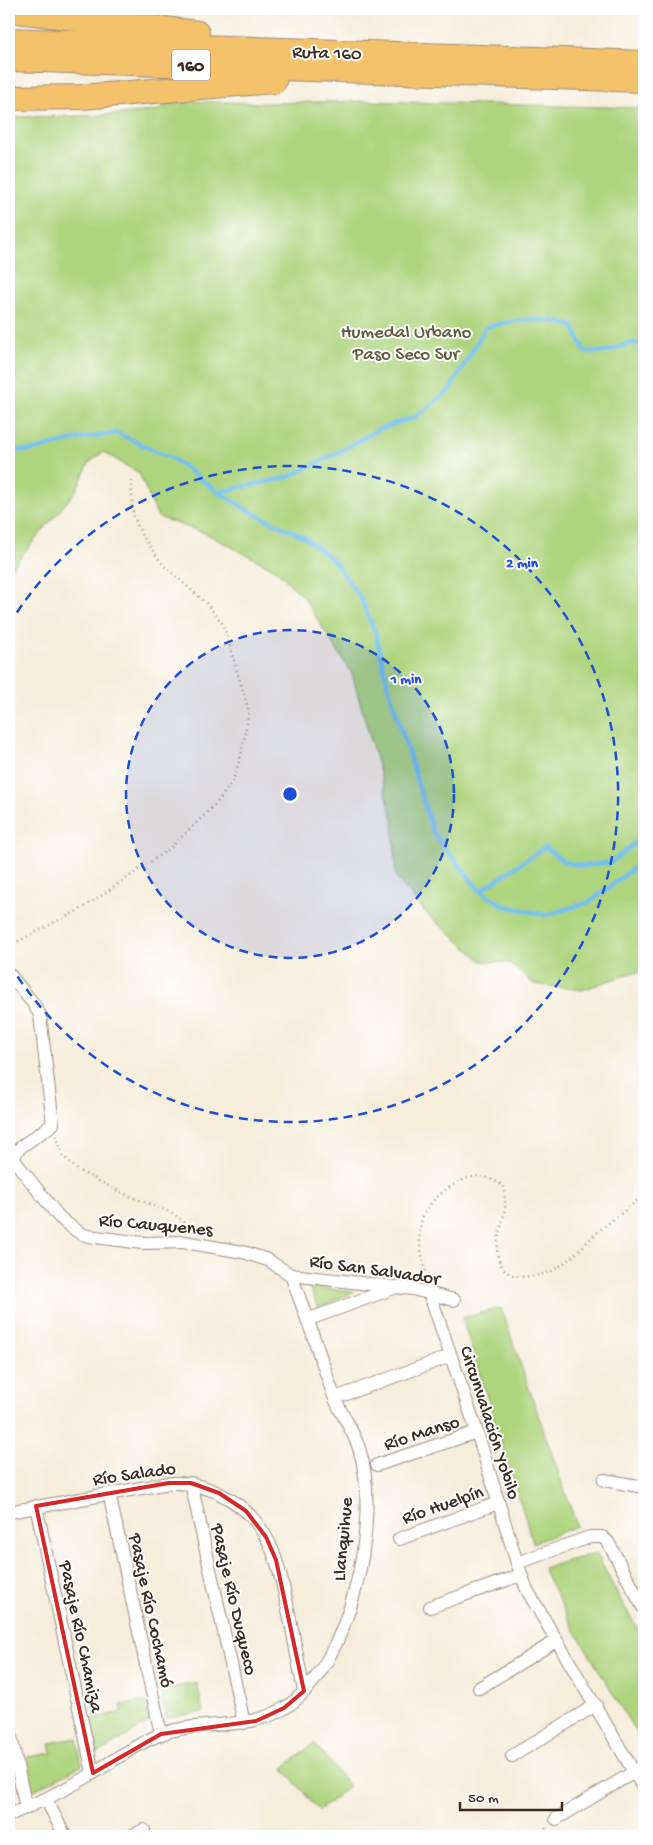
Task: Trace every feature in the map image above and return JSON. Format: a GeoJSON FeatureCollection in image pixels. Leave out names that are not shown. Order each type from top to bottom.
{"type":"FeatureCollection","features":[{"type":"Feature","properties":{"kind":"highway"},"geometry":{"type":"LineString","coordinates":[[9,10],[198,33],[298,50]]}},
{"type":"Feature","properties":{"kind":"highway","name":"Ruta 160"},"geometry":{"type":"LineString","coordinates":[[9,40],[644,62]]}},
{"type":"Feature","properties":{"kind":"highway","name":"Ruta 160"},"geometry":{"type":"LineString","coordinates":[[9,59],[644,80]]}},
{"type":"Feature","properties":{"kind":"highway"},"geometry":{"type":"LineString","coordinates":[[9,98],[82,96],[373,71]]}},
{"type":"Feature","properties":{"kind":"street"},"geometry":{"type":"LineString","coordinates":[[9,974],[33,1003],[40,1015],[53,1124]]}},
{"type":"Feature","properties":{"kind":"street","name":"Río Cauquenes"},"geometry":{"type":"LineString","coordinates":[[53,1124],[22,1146],[16,1152],[14,1160],[66,1224],[80,1233],[88,1236],[142,1243],[184,1242],[256,1255],[268,1260],[291,1275]]}},
{"type":"Feature","properties":{"kind":"street","name":"Río San Salvador"},"geometry":{"type":"LineString","coordinates":[[291,1275],[398,1286],[429,1292],[454,1300]]}},
{"type":"Feature","properties":{"kind":"street","name":"Llanquihue"},"geometry":{"type":"LineString","coordinates":[[9,1814],[46,1799],[142,1743],[161,1734],[186,1729],[244,1723],[276,1712],[292,1702],[304,1691],[327,1659],[343,1629],[358,1580],[364,1542],[366,1502],[362,1466],[358,1448],[335,1398],[291,1275]]}},
{"type":"Feature","properties":{"kind":"street"},"geometry":{"type":"LineString","coordinates":[[307,1320],[398,1286]]}},
{"type":"Feature","properties":{"kind":"street","name":"Circunvalación Yobilo"},"geometry":{"type":"LineString","coordinates":[[429,1292],[477,1432],[519,1569],[534,1605],[596,1705],[640,1769],[644,1788]]}},
{"type":"Feature","properties":{"kind":"street"},"geometry":{"type":"LineString","coordinates":[[335,1398],[451,1356]]}},
{"type":"Feature","properties":{"kind":"street","name":"Río Manso"},"geometry":{"type":"LineString","coordinates":[[377,1465],[477,1432]]}},
{"type":"Feature","properties":{"kind":"street"},"geometry":{"type":"LineString","coordinates":[[604,1480],[642,1484]]}},
{"type":"Feature","properties":{"kind":"street","name":"Río Salado"},"geometry":{"type":"LineString","coordinates":[[9,1512],[169,1482],[209,1488],[230,1499],[253,1519],[266,1537],[280,1574],[304,1691]]}},
{"type":"Feature","properties":{"kind":"street","name":"Pasaje Río Duqueco"},"geometry":{"type":"LineString","coordinates":[[191,1484],[244,1723]]}},
{"type":"Feature","properties":{"kind":"street","name":"Pasaje Río Cochamó"},"geometry":{"type":"LineString","coordinates":[[109,1493],[161,1734]]}},
{"type":"Feature","properties":{"kind":"street","name":"Río Huelpín"},"geometry":{"type":"LineString","coordinates":[[398,1538],[498,1503]]}},
{"type":"Feature","properties":{"kind":"street","name":"Pasaje Río Chamiza"},"geometry":{"type":"LineString","coordinates":[[36,1506],[93,1773]]}},
{"type":"Feature","properties":{"kind":"street"},"geometry":{"type":"LineString","coordinates":[[430,1608],[590,1537],[602,1537],[608,1542],[643,1604]]}},
{"type":"Feature","properties":{"kind":"street"},"geometry":{"type":"LineString","coordinates":[[479,1688],[556,1640]]}},
{"type":"Feature","properties":{"kind":"street"},"geometry":{"type":"LineString","coordinates":[[512,1756],[596,1705]]}},
{"type":"Feature","properties":{"kind":"street"},"geometry":{"type":"LineString","coordinates":[[9,1727],[26,1808]]}},
{"type":"Feature","properties":{"kind":"street"},"geometry":{"type":"LineString","coordinates":[[556,1819],[640,1769]]}},
{"type":"Feature","properties":{"kind":"street"},"geometry":{"type":"LineString","coordinates":[[46,1799],[66,1836]]}},
{"type":"Feature","properties":{"kind":"street"},"geometry":{"type":"LineString","coordinates":[[131,1836],[144,1830]]}},
{"type":"Feature","properties":{"kind":"path"},"geometry":{"type":"LineString","coordinates":[[9,946],[83,908],[169,849],[217,803],[233,780],[242,756],[249,711],[223,624],[208,604],[163,565],[141,534],[133,514],[130,477]]}},
{"type":"Feature","properties":{"kind":"path"},"geometry":{"type":"LineString","coordinates":[[53,1124],[63,1156],[78,1170],[120,1192],[174,1214],[185,1223],[190,1234],[184,1242]]}},
{"type":"Feature","properties":{"kind":"path"},"geometry":{"type":"LineString","coordinates":[[429,1292],[420,1238],[422,1220],[432,1203],[455,1183],[479,1176],[492,1179],[504,1186],[506,1207],[499,1237],[498,1254],[504,1269],[518,1278],[536,1276],[556,1269],[601,1229],[632,1207],[644,1193]]}},
{"type":"Feature","properties":{"kind":"highlighted area"},"geometry":{"type":"Polygon","coordinates":[[[169,1483],[191,1483],[219,1493],[246,1511],[266,1537],[276,1560],[304,1691],[284,1708],[256,1721],[161,1734],[93,1773],[36,1506],[169,1483]]]}},
{"type":"Feature","properties":{"kind":"green space","name":"Humedal Urbano Paso Seco Sur"},"geometry":{"type":"Polygon","coordinates":[[[176,101],[263,103],[365,101],[644,108],[644,971],[632,973],[582,990],[534,984],[510,963],[482,961],[426,913],[396,877],[393,819],[352,674],[304,598],[276,570],[207,534],[158,517],[139,473],[103,452],[89,463],[76,491],[9,571],[9,117],[92,116],[155,111],[176,101]]]}},
{"type":"Feature","properties":{"kind":"green space"},"geometry":{"type":"Polygon","coordinates":[[[309,1286],[354,1292],[318,1308],[309,1286]]]}},
{"type":"Feature","properties":{"kind":"green space"},"geometry":{"type":"Polygon","coordinates":[[[501,1308],[577,1526],[533,1543],[462,1318],[501,1308]]]}},
{"type":"Feature","properties":{"kind":"green space"},"geometry":{"type":"Polygon","coordinates":[[[596,1553],[644,1639],[644,1746],[570,1622],[543,1568],[596,1553]]]}},
{"type":"Feature","properties":{"kind":"green space"},"geometry":{"type":"Polygon","coordinates":[[[197,1683],[203,1712],[167,1718],[160,1689],[197,1683]]]}},
{"type":"Feature","properties":{"kind":"green space"},"geometry":{"type":"Polygon","coordinates":[[[145,1701],[149,1723],[98,1753],[91,1719],[122,1712],[121,1705],[145,1701]]]}},
{"type":"Feature","properties":{"kind":"green space"},"geometry":{"type":"Polygon","coordinates":[[[77,1738],[82,1765],[29,1793],[22,1758],[52,1753],[50,1743],[77,1738]]]}},
{"type":"Feature","properties":{"kind":"green space"},"geometry":{"type":"Polygon","coordinates":[[[314,1743],[349,1786],[319,1811],[283,1768],[314,1743]]]}},
{"type":"Feature","properties":{"kind":"waterway"},"geometry":{"type":"LineString","coordinates":[[219,492],[289,477],[341,451],[379,429],[415,417],[449,391],[486,327],[529,320],[550,321],[573,326],[585,352],[605,352],[631,343],[644,344]]}},
{"type":"Feature","properties":{"kind":"waterway"},"geometry":{"type":"LineString","coordinates":[[9,449],[29,451],[78,439],[117,433],[175,460],[218,492],[255,514],[304,537],[333,560],[360,597],[375,632],[388,686],[433,833],[480,891],[505,906],[546,915],[590,902],[644,860]]}},
{"type":"Feature","properties":{"kind":"waterway"},"geometry":{"type":"LineString","coordinates":[[480,891],[545,847],[564,862],[583,866],[612,862],[637,841],[644,842]]}}]}
